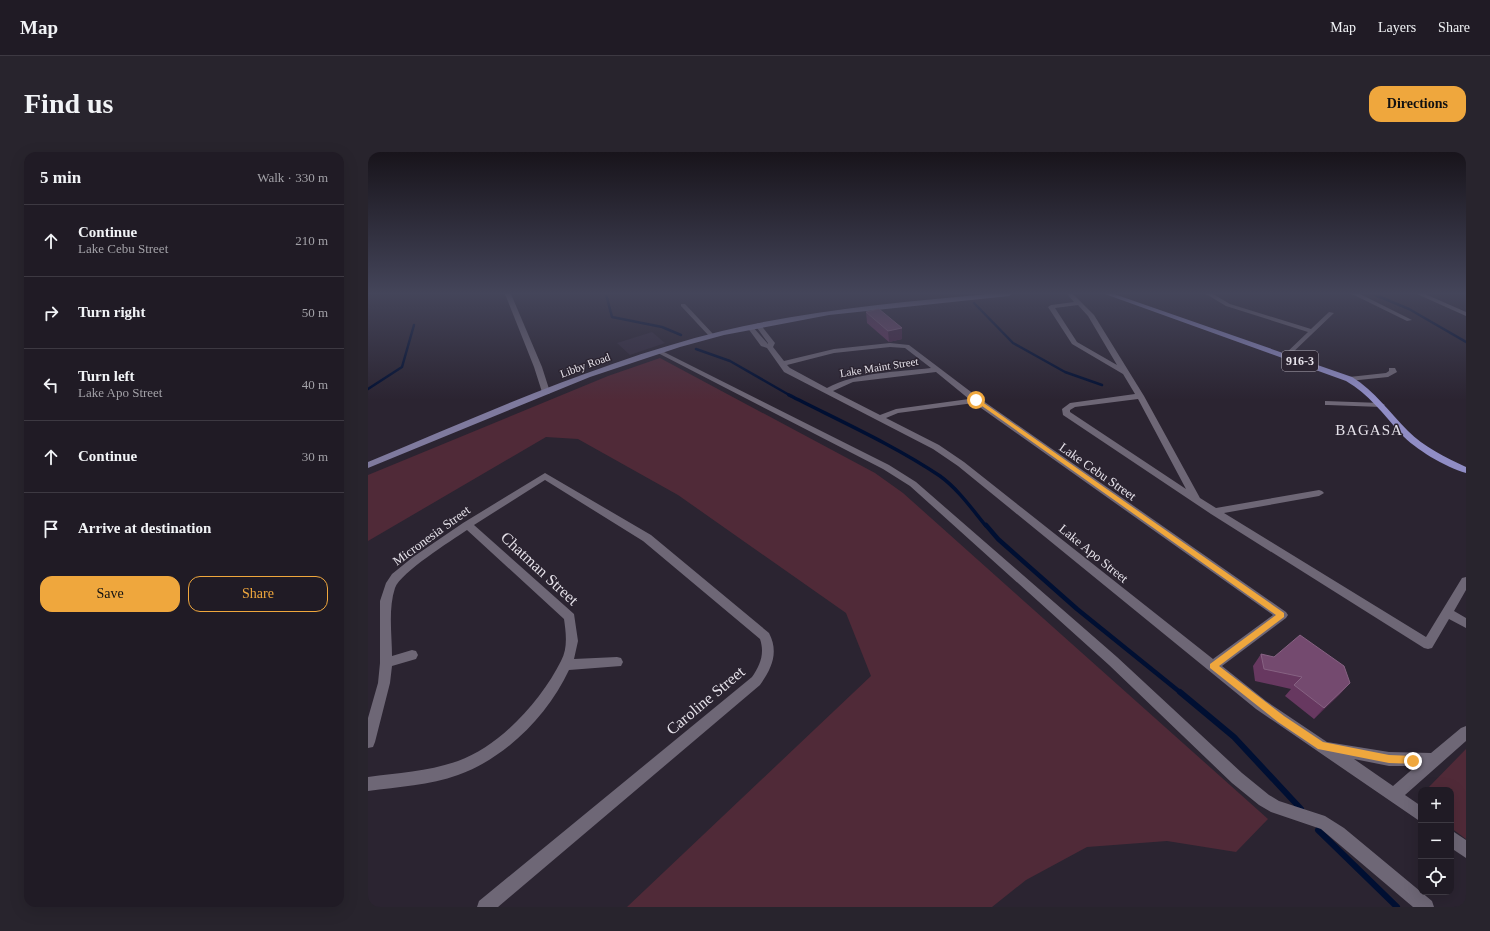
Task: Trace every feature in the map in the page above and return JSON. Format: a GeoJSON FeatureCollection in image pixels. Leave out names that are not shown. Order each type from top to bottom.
{"type":"FeatureCollection","features":[{"type":"Feature","properties":{"kind":"main road","name":"Libby Road"},"geometry":{"type":"LineString","coordinates":[[368,465],[546,392],[658,351],[741,329]]}},
{"type":"Feature","properties":{"kind":"main road","name":"916-3"},"geometry":{"type":"LineString","coordinates":[[1209,329],[1349,379],[1367,390],[1415,441],[1445,460],[1466,470]]}},
{"type":"Feature","properties":{"kind":"street"},"geometry":{"type":"LineString","coordinates":[[522,329],[538,367],[546,392]]}},
{"type":"Feature","properties":{"kind":"street"},"geometry":{"type":"LineString","coordinates":[[705,329],[712,336]]}},
{"type":"Feature","properties":{"kind":"street","name":"Lake Apo Street"},"geometry":{"type":"LineString","coordinates":[[752,329],[763,345],[769,347],[787,370],[936,447],[961,464],[1281,719],[1394,795],[1418,814]]}},
{"type":"Feature","properties":{"kind":"street","name":"Lake Apo Street"},"geometry":{"type":"LineString","coordinates":[[761,329],[772,343],[769,347]]}},
{"type":"Feature","properties":{"kind":"street"},"geometry":{"type":"LineString","coordinates":[[1065,329],[1074,343],[1125,372]]}},
{"type":"Feature","properties":{"kind":"street"},"geometry":{"type":"LineString","coordinates":[[1099,329],[1140,396],[1198,502]]}},
{"type":"Feature","properties":{"kind":"street"},"geometry":{"type":"LineString","coordinates":[[1286,356],[1312,331],[1306,329]]}},
{"type":"Feature","properties":{"kind":"street","name":"Lake Cebu Street"},"geometry":{"type":"LineString","coordinates":[[781,364],[834,351],[903,345],[911,348],[976,400],[1282,615],[1213,666]]}},
{"type":"Feature","properties":{"kind":"street"},"geometry":{"type":"LineString","coordinates":[[658,351],[886,467],[913,484],[1114,661],[1243,783],[1264,800],[1276,807],[1325,823],[1339,833],[1426,907]]}},
{"type":"Feature","properties":{"kind":"street","name":"Lake Maint Street"},"geometry":{"type":"LineString","coordinates":[[826,391],[839,384],[852,380],[937,370]]}},
{"type":"Feature","properties":{"kind":"street"},"geometry":{"type":"LineString","coordinates":[[1349,379],[1388,375],[1393,372],[1392,370]]}},
{"type":"Feature","properties":{"kind":"street"},"geometry":{"type":"LineString","coordinates":[[1140,396],[1068,406],[1066,413],[1198,502],[1428,644],[1466,581]]}},
{"type":"Feature","properties":{"kind":"street"},"geometry":{"type":"LineString","coordinates":[[880,418],[896,411],[976,400]]}},
{"type":"Feature","properties":{"kind":"street"},"geometry":{"type":"LineString","coordinates":[[1328,402],[1381,405]]}},
{"type":"Feature","properties":{"kind":"street","name":"Micronesia Street"},"geometry":{"type":"LineString","coordinates":[[368,742],[384,683],[386,663],[386,601],[390,586],[396,577],[412,564],[467,525],[545,476]]}},
{"type":"Feature","properties":{"kind":"street","name":"Caroline Street"},"geometry":{"type":"LineString","coordinates":[[485,907],[756,681],[765,668],[769,656],[769,646],[765,636],[647,538],[545,476]]}},
{"type":"Feature","properties":{"kind":"street"},"geometry":{"type":"LineString","coordinates":[[1214,512],[1319,493]]}},
{"type":"Feature","properties":{"kind":"street","name":"Chatman Street"},"geometry":{"type":"LineString","coordinates":[[368,784],[445,772],[469,764],[486,754],[506,741],[531,715],[552,689],[565,665],[572,646],[570,617],[467,525]]}},
{"type":"Feature","properties":{"kind":"street"},"geometry":{"type":"LineString","coordinates":[[1447,613],[1466,623]]}},
{"type":"Feature","properties":{"kind":"street"},"geometry":{"type":"LineString","coordinates":[[386,663],[412,655]]}},
{"type":"Feature","properties":{"kind":"street"},"geometry":{"type":"LineString","coordinates":[[565,665],[617,662]]}},
{"type":"Feature","properties":{"kind":"street"},"geometry":{"type":"LineString","coordinates":[[1394,795],[1466,732]]}},
{"type":"Feature","properties":{"kind":"street"},"geometry":{"type":"LineString","coordinates":[[1322,746],[1389,759],[1435,760]]}},
{"type":"Feature","properties":{"kind":"street"},"geometry":{"type":"LineString","coordinates":[[1454,840],[1466,850]]}},
{"type":"Feature","properties":{"kind":"shaded area"},"geometry":{"type":"Polygon","coordinates":[[[652,332],[665,343],[630,355],[617,343],[652,332]]]}},
{"type":"Feature","properties":{"kind":"shaded area"},"geometry":{"type":"Polygon","coordinates":[[[660,358],[875,473],[903,493],[1268,819],[1236,852],[1167,841],[1087,847],[1026,880],[992,907],[627,907],[871,676],[846,613],[678,495],[578,439],[546,437],[368,541],[368,475],[608,376],[660,358]]]}},
{"type":"Feature","properties":{"kind":"shaded area"},"geometry":{"type":"Polygon","coordinates":[[[1466,749],[1466,839],[1454,830],[1454,787],[1429,787],[1466,749]]]}},
{"type":"Feature","properties":{"kind":"building"},"geometry":{"type":"Polygon","coordinates":[[[1300,635],[1344,666],[1350,683],[1324,708],[1294,685],[1302,677],[1264,669],[1261,654],[1274,657],[1300,635]]]}},
{"type":"Feature","properties":{"kind":"waterway"},"geometry":{"type":"LineString","coordinates":[[368,389],[402,367],[413,329]]}},
{"type":"Feature","properties":{"kind":"waterway"},"geometry":{"type":"LineString","coordinates":[[667,329],[681,335]]}},
{"type":"Feature","properties":{"kind":"waterway"},"geometry":{"type":"LineString","coordinates":[[1000,329],[1013,343],[1065,372],[1102,385]]}},
{"type":"Feature","properties":{"kind":"waterway"},"geometry":{"type":"LineString","coordinates":[[1444,329],[1466,342]]}},
{"type":"Feature","properties":{"kind":"waterway"},"geometry":{"type":"LineString","coordinates":[[696,349],[730,361],[791,396]]}},
{"type":"Feature","properties":{"kind":"waterway"},"geometry":{"type":"LineString","coordinates":[[791,396],[885,443],[940,476],[959,493],[986,526]]}},
{"type":"Feature","properties":{"kind":"waterway"},"geometry":{"type":"LineString","coordinates":[[986,525],[998,539],[1077,609],[1181,693]]}},
{"type":"Feature","properties":{"kind":"waterway"},"geometry":{"type":"LineString","coordinates":[[1180,692],[1234,737],[1301,809]]}},
{"type":"Feature","properties":{"kind":"waterway"},"geometry":{"type":"LineString","coordinates":[[1318,830],[1397,907]]}},
{"type":"Feature","properties":{"kind":"district","name":"BAGASA"},"geometry":{"type":"Point","coordinates":[1369,430]}},
{"type":"Feature","properties":{"kind":"route"},"geometry":{"type":"LineString","coordinates":[[976,400],[1096,486],[1282,615],[1213,666],[1261,705],[1322,746],[1389,759],[1413,761]]}}]}
